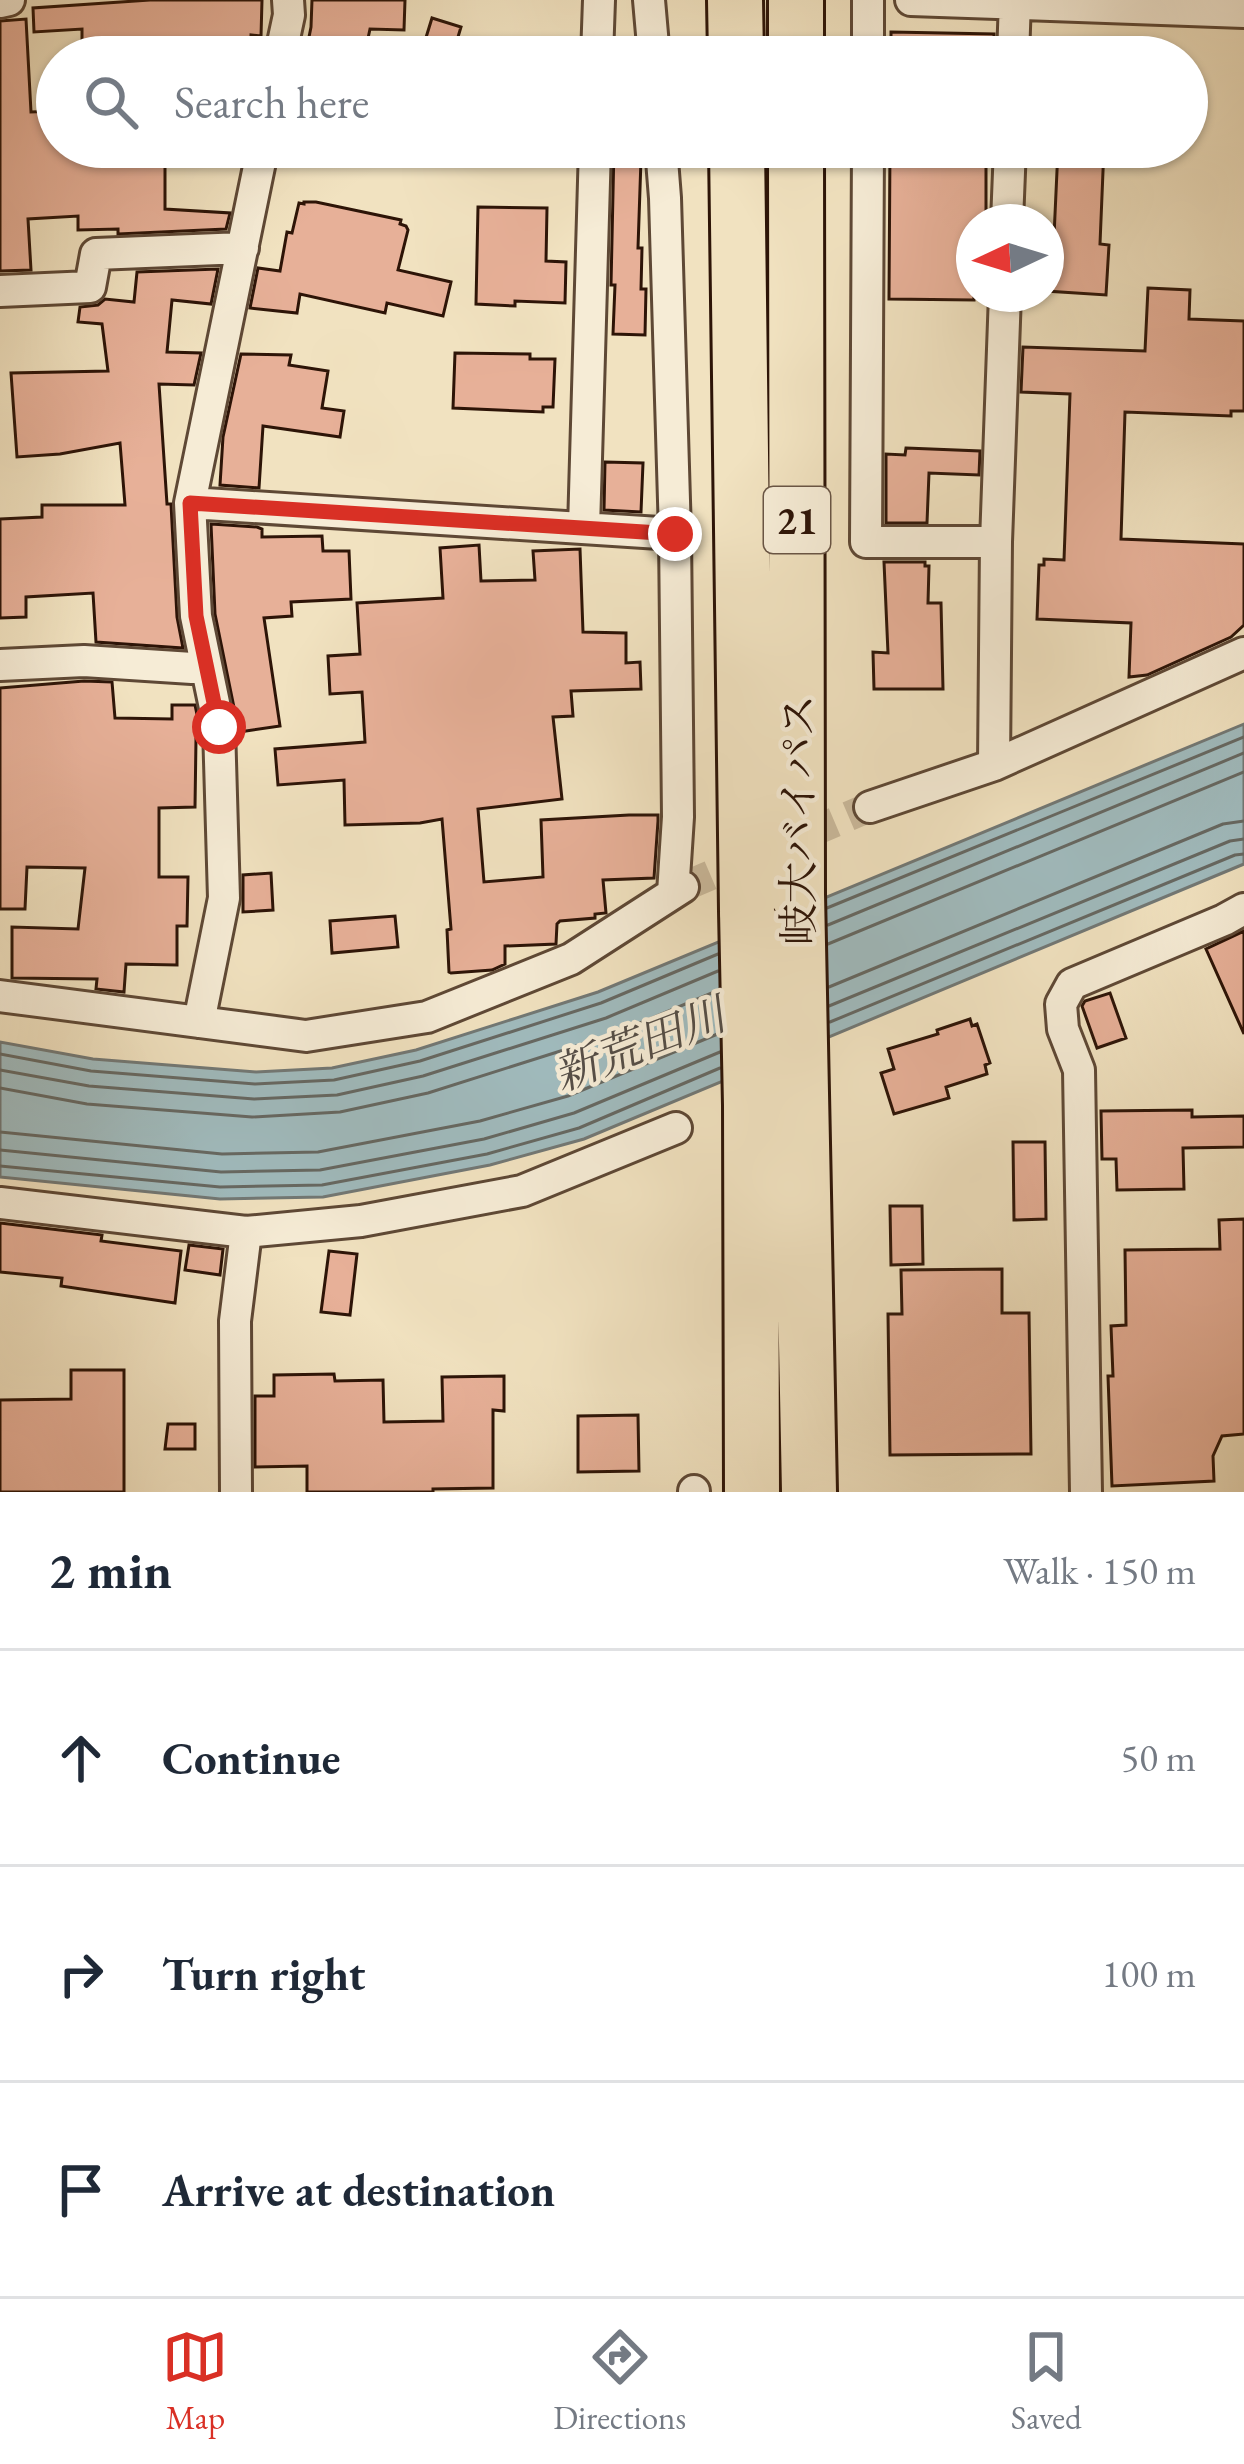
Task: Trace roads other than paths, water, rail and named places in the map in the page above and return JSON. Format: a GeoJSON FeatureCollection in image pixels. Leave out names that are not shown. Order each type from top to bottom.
{"type":"FeatureCollection","features":[{"type":"Feature","properties":{"kind":"highway"},"geometry":{"type":"LineString","coordinates":[[736,0],[736,36]]}},
{"type":"Feature","properties":{"kind":"highway"},"geometry":{"type":"LineString","coordinates":[[796,0],[796,36]]}},
{"type":"Feature","properties":{"kind":"highway","name":"岐大バイパス"},"geometry":{"type":"LineString","coordinates":[[737,168],[752,1492]]}},
{"type":"Feature","properties":{"kind":"highway","name":"岐大バイパス"},"geometry":{"type":"LineString","coordinates":[[796,168],[797,894],[809,1492]]}},
{"type":"Feature","properties":{"kind":"street"},"geometry":{"type":"LineString","coordinates":[[0,2],[9,0]]}},
{"type":"Feature","properties":{"kind":"street"},"geometry":{"type":"LineString","coordinates":[[283,36],[289,0]]}},
{"type":"Feature","properties":{"kind":"street"},"geometry":{"type":"LineString","coordinates":[[598,36],[599,0]]}},
{"type":"Feature","properties":{"kind":"street"},"geometry":{"type":"LineString","coordinates":[[650,0],[653,36]]}},
{"type":"Feature","properties":{"kind":"street"},"geometry":{"type":"LineString","coordinates":[[868,0],[868,36]]}},
{"type":"Feature","properties":{"kind":"street"},"geometry":{"type":"LineString","coordinates":[[910,0],[1244,12]]}},
{"type":"Feature","properties":{"kind":"street"},"geometry":{"type":"LineString","coordinates":[[1014,36],[1015,3]]}},
{"type":"Feature","properties":{"kind":"street"},"geometry":{"type":"LineString","coordinates":[[199,1022],[224,898],[219,727],[196,616],[190,503],[259,168]]}},
{"type":"Feature","properties":{"kind":"street"},"geometry":{"type":"LineString","coordinates":[[584,528],[594,168]]}},
{"type":"Feature","properties":{"kind":"street"},"geometry":{"type":"LineString","coordinates":[[0,996],[306,1036],[428,1017],[571,959],[678,890],[675,534],[663,168]]}},
{"type":"Feature","properties":{"kind":"street"},"geometry":{"type":"LineString","coordinates":[[868,168],[866,542],[996,542]]}},
{"type":"Feature","properties":{"kind":"street"},"geometry":{"type":"LineString","coordinates":[[1008,204],[1009,168]]}},
{"type":"Feature","properties":{"kind":"street"},"geometry":{"type":"LineString","coordinates":[[0,291],[90,286],[96,254],[243,248]]}},
{"type":"Feature","properties":{"kind":"street"},"geometry":{"type":"LineString","coordinates":[[994,765],[1004,312]]}},
{"type":"Feature","properties":{"kind":"street"},"geometry":{"type":"LineString","coordinates":[[190,503],[675,534]]}},
{"type":"Feature","properties":{"kind":"street"},"geometry":{"type":"LineString","coordinates":[[870,807],[994,765],[1244,653]]}},
{"type":"Feature","properties":{"kind":"street"},"geometry":{"type":"LineString","coordinates":[[0,665],[84,662],[192,668],[206,664]]}},
{"type":"Feature","properties":{"kind":"street"},"geometry":{"type":"LineString","coordinates":[[1086,1492],[1079,1070],[1063,1029],[1061,1004],[1072,984],[1244,909]]}},
{"type":"Feature","properties":{"kind":"street"},"geometry":{"type":"LineString","coordinates":[[0,1203],[246,1232],[361,1221],[522,1191],[676,1127]]}},
{"type":"Feature","properties":{"kind":"street"},"geometry":{"type":"LineString","coordinates":[[236,1492],[235,1321],[246,1232]]}},
{"type":"Feature","properties":{"kind":"water","name":"新荒田川"},"geometry":{"type":"Polygon","coordinates":[[[1244,724],[1244,864],[584,1139],[490,1165],[323,1197],[220,1199],[0,1177],[0,1042],[93,1059],[256,1072],[332,1068],[416,1050],[598,992],[1244,724]]]}},
{"type":"Feature","properties":{"kind":"tunnel"},"geometry":{"type":"LineString","coordinates":[[683,887],[870,807]]}}]}
